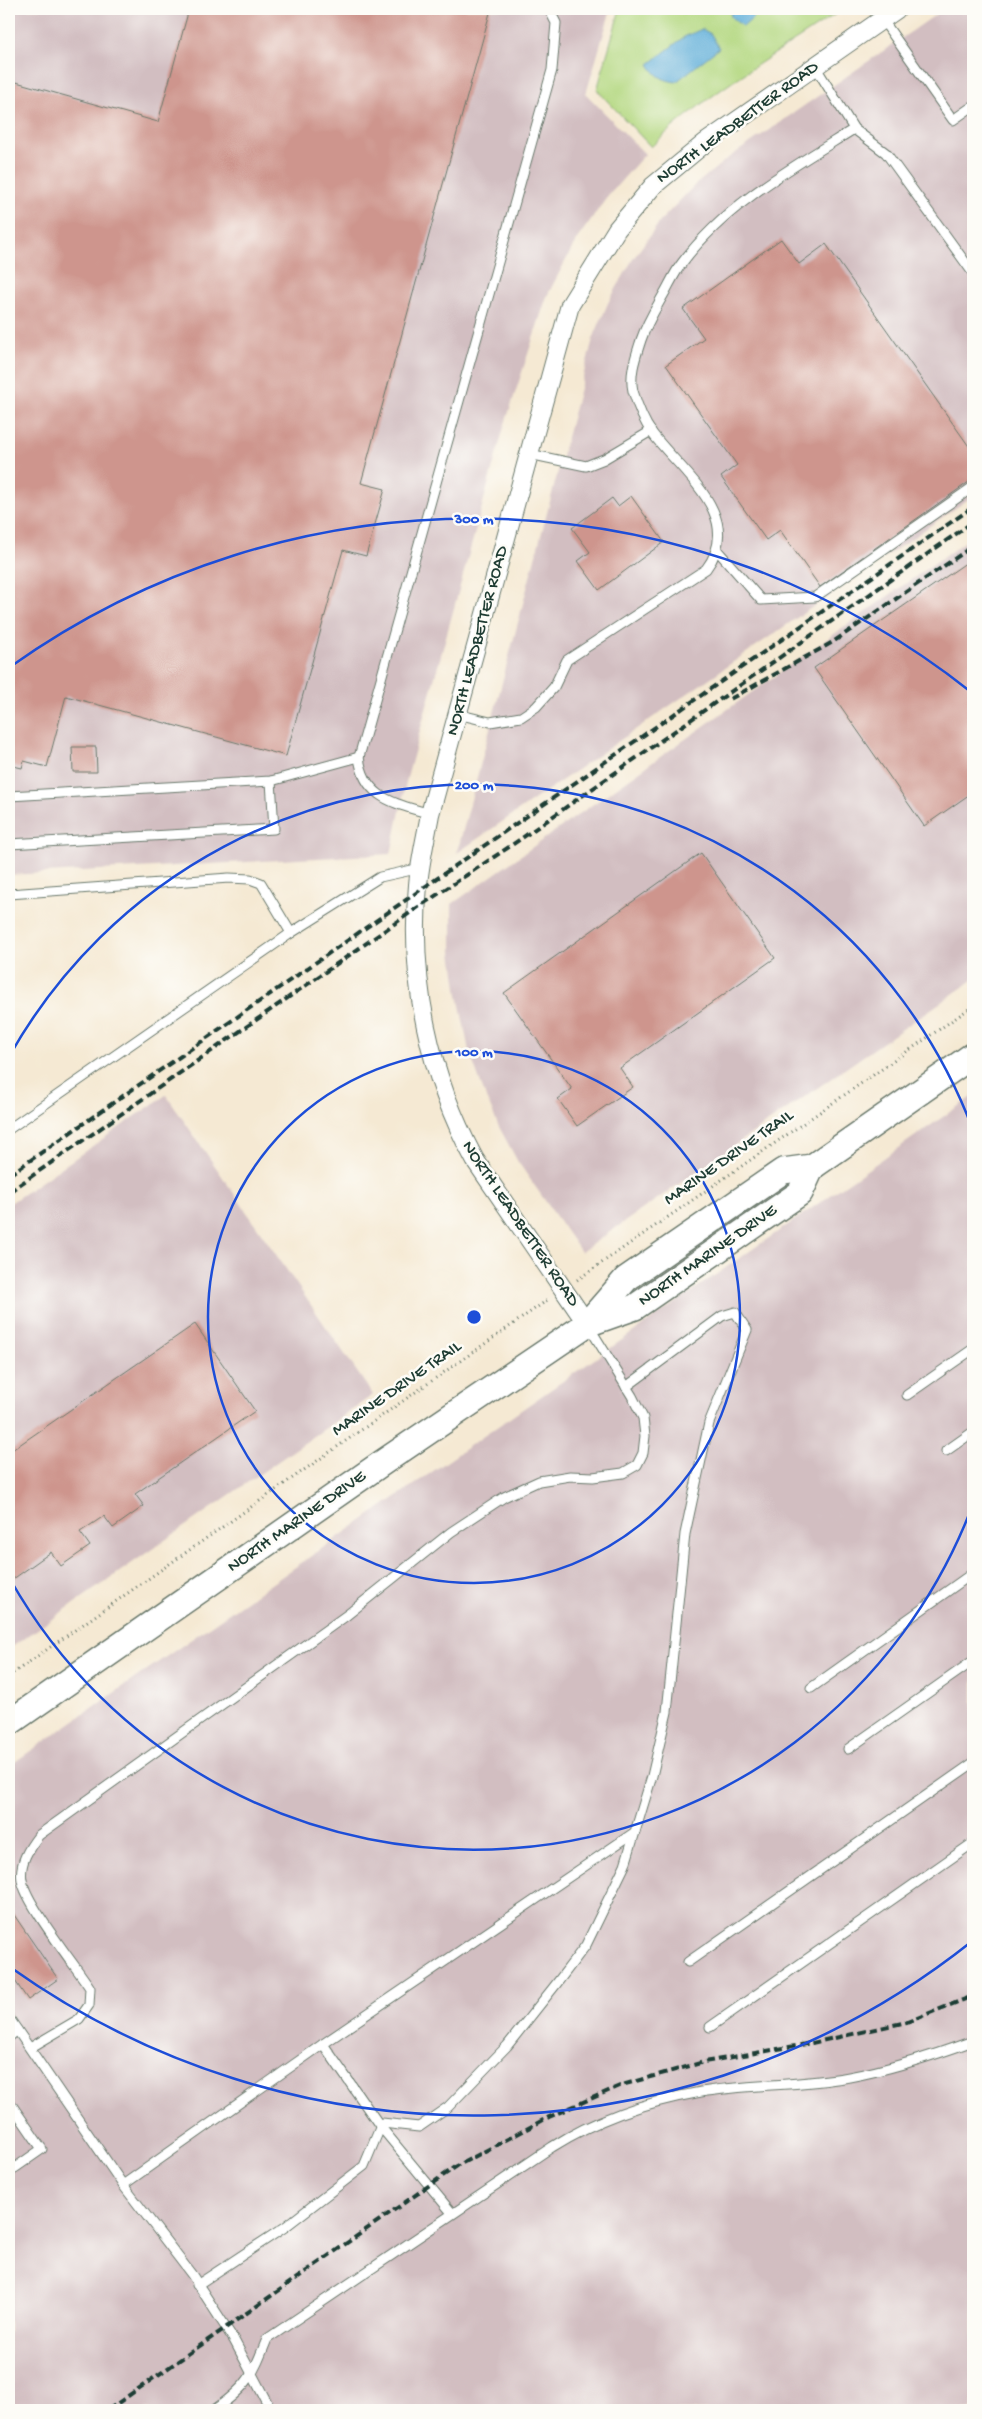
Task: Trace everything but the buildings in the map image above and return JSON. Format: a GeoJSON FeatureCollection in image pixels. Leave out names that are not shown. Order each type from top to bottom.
{"type":"FeatureCollection","features":[{"type":"Feature","properties":{"kind":"main road","name":"NORTH MARINE DRIVE"},"geometry":{"type":"LineString","coordinates":[[9,1723],[382,1463],[587,1324],[635,1307],[800,1193],[812,1167],[973,1055]]}},
{"type":"Feature","properties":{"kind":"street","name":"NORTH LEADBETTER ROAD"},"geometry":{"type":"LineString","coordinates":[[587,1324],[475,1160],[459,1131],[443,1090],[420,1000],[415,940],[418,884],[430,814],[570,305],[617,229],[652,186],[705,143],[897,9]]}},
{"type":"Feature","properties":{"kind":"lane"},"geometry":{"type":"LineString","coordinates":[[430,814],[388,800],[375,792],[364,779],[359,757],[552,70],[556,23],[550,9]]}},
{"type":"Feature","properties":{"kind":"lane"},"geometry":{"type":"LineString","coordinates":[[882,19],[953,120],[973,106]]}},
{"type":"Feature","properties":{"kind":"lane"},"geometry":{"type":"LineString","coordinates":[[815,66],[854,129],[886,153],[973,273]]}},
{"type":"Feature","properties":{"kind":"lane"},"geometry":{"type":"LineString","coordinates":[[457,714],[490,722],[521,717],[536,707],[554,687],[567,660],[706,569],[717,550],[720,538],[710,501],[651,431],[633,390],[633,368],[646,325],[681,264],[725,216],[780,176],[854,129]]}},
{"type":"Feature","properties":{"kind":"lane"},"geometry":{"type":"LineString","coordinates":[[529,454],[586,466],[604,459],[651,431]]}},
{"type":"Feature","properties":{"kind":"lane"},"geometry":{"type":"LineString","coordinates":[[717,550],[761,600],[815,597],[973,487]]}},
{"type":"Feature","properties":{"kind":"lane"},"geometry":{"type":"LineString","coordinates":[[9,796],[271,781],[359,757]]}},
{"type":"Feature","properties":{"kind":"lane"},"geometry":{"type":"LineString","coordinates":[[9,844],[274,829],[271,781]]}},
{"type":"Feature","properties":{"kind":"lane"},"geometry":{"type":"LineString","coordinates":[[9,1129],[291,933],[380,877],[421,868]]}},
{"type":"Feature","properties":{"kind":"lane"},"geometry":{"type":"LineString","coordinates":[[9,894],[222,878],[250,879],[261,882],[291,933]]}},
{"type":"Feature","properties":{"kind":"lane"},"geometry":{"type":"LineString","coordinates":[[198,2285],[285,2227],[364,2166],[382,2123],[419,2127],[448,2107],[507,2046],[586,1945],[625,1865],[667,1712],[685,1534],[709,1423],[747,1330],[735,1312],[722,1316],[626,1387]]}},
{"type":"Feature","properties":{"kind":"lane"},"geometry":{"type":"LineString","coordinates":[[30,2048],[79,2019],[89,2005],[90,1988],[29,1899],[22,1881],[22,1868],[28,1849],[39,1835],[339,1621],[451,1532],[504,1497],[540,1481],[570,1476],[592,1477],[623,1472],[637,1465],[643,1453],[645,1436],[643,1418],[587,1324]]}},
{"type":"Feature","properties":{"kind":"lane"},"geometry":{"type":"LineString","coordinates":[[907,1395],[973,1349]]}},
{"type":"Feature","properties":{"kind":"lane"},"geometry":{"type":"LineString","coordinates":[[946,1451],[973,1432]]}},
{"type":"Feature","properties":{"kind":"lane"},"geometry":{"type":"LineString","coordinates":[[811,1688],[973,1573]]}},
{"type":"Feature","properties":{"kind":"lane"},"geometry":{"type":"LineString","coordinates":[[848,1749],[973,1661]]}},
{"type":"Feature","properties":{"kind":"lane"},"geometry":{"type":"LineString","coordinates":[[688,1962],[973,1763]]}},
{"type":"Feature","properties":{"kind":"lane"},"geometry":{"type":"LineString","coordinates":[[123,2185],[323,2044],[635,1832]]}},
{"type":"Feature","properties":{"kind":"lane"},"geometry":{"type":"LineString","coordinates":[[710,2027],[973,1843]]}},
{"type":"Feature","properties":{"kind":"lane"},"geometry":{"type":"LineString","coordinates":[[9,2018],[123,2185],[198,2285],[234,2340],[271,2410]]}},
{"type":"Feature","properties":{"kind":"lane"},"geometry":{"type":"LineString","coordinates":[[9,2037],[17,2030]]}},
{"type":"Feature","properties":{"kind":"lane"},"geometry":{"type":"LineString","coordinates":[[214,2410],[236,2394],[253,2374],[267,2339],[557,2144],[604,2119],[701,2092],[849,2077],[917,2061],[973,2041]]}},
{"type":"Feature","properties":{"kind":"lane"},"geometry":{"type":"LineString","coordinates":[[323,2044],[380,2126],[452,2213]]}},
{"type":"Feature","properties":{"kind":"lane"},"geometry":{"type":"LineString","coordinates":[[9,2101],[42,2149],[9,2172]]}},
{"type":"Feature","properties":{"kind":"path","name":"MARINE DRIVE TRAIL"},"geometry":{"type":"LineString","coordinates":[[9,1676],[563,1289],[973,1006]]}},
{"type":"Feature","properties":{"kind":"shaded area"},"geometry":{"type":"Polygon","coordinates":[[[9,9],[611,9],[586,94],[645,154],[608,196],[577,239],[547,296],[504,427],[407,778],[391,854],[9,875],[9,9]]]}},
{"type":"Feature","properties":{"kind":"shaded area"},"geometry":{"type":"Polygon","coordinates":[[[944,9],[973,9],[973,496],[457,853],[593,339],[608,303],[633,259],[662,219],[695,185],[727,159],[944,9]]]}},
{"type":"Feature","properties":{"kind":"shaded area"},"geometry":{"type":"Polygon","coordinates":[[[973,536],[973,980],[581,1252],[518,1162],[498,1125],[482,1087],[469,1051],[458,995],[452,952],[452,904],[973,536]]]}},
{"type":"Feature","properties":{"kind":"shaded area"},"geometry":{"type":"Polygon","coordinates":[[[166,1095],[373,1395],[9,1649],[9,1204],[166,1095]]]}},
{"type":"Feature","properties":{"kind":"shaded area"},"geometry":{"type":"Polygon","coordinates":[[[973,1096],[973,2410],[9,2410],[9,1766],[973,1096]]]}},
{"type":"Feature","properties":{"kind":"green space"},"geometry":{"type":"Polygon","coordinates":[[[620,9],[843,9],[769,57],[695,109],[651,147],[597,90],[620,9]]]}},
{"type":"Feature","properties":{"kind":"water"},"geometry":{"type":"Polygon","coordinates":[[[730,9],[756,9],[755,16],[743,27],[731,17],[730,9]]]}},
{"type":"Feature","properties":{"kind":"water"},"geometry":{"type":"Polygon","coordinates":[[[702,29],[711,34],[719,48],[676,82],[663,79],[654,72],[649,64],[684,37],[702,29]]]}},
{"type":"Feature","properties":{"kind":"railway"},"geometry":{"type":"LineString","coordinates":[[9,1175],[973,507]]}},
{"type":"Feature","properties":{"kind":"railway"},"geometry":{"type":"LineString","coordinates":[[9,1192],[417,908],[512,845],[973,522]]}},
{"type":"Feature","properties":{"kind":"railway"},"geometry":{"type":"LineString","coordinates":[[730,699],[833,642],[973,546]]}},
{"type":"Feature","properties":{"kind":"railway"},"geometry":{"type":"LineString","coordinates":[[108,2410],[457,2166],[549,2117],[622,2085],[704,2062],[812,2043],[907,2022],[973,1996]]}}]}
